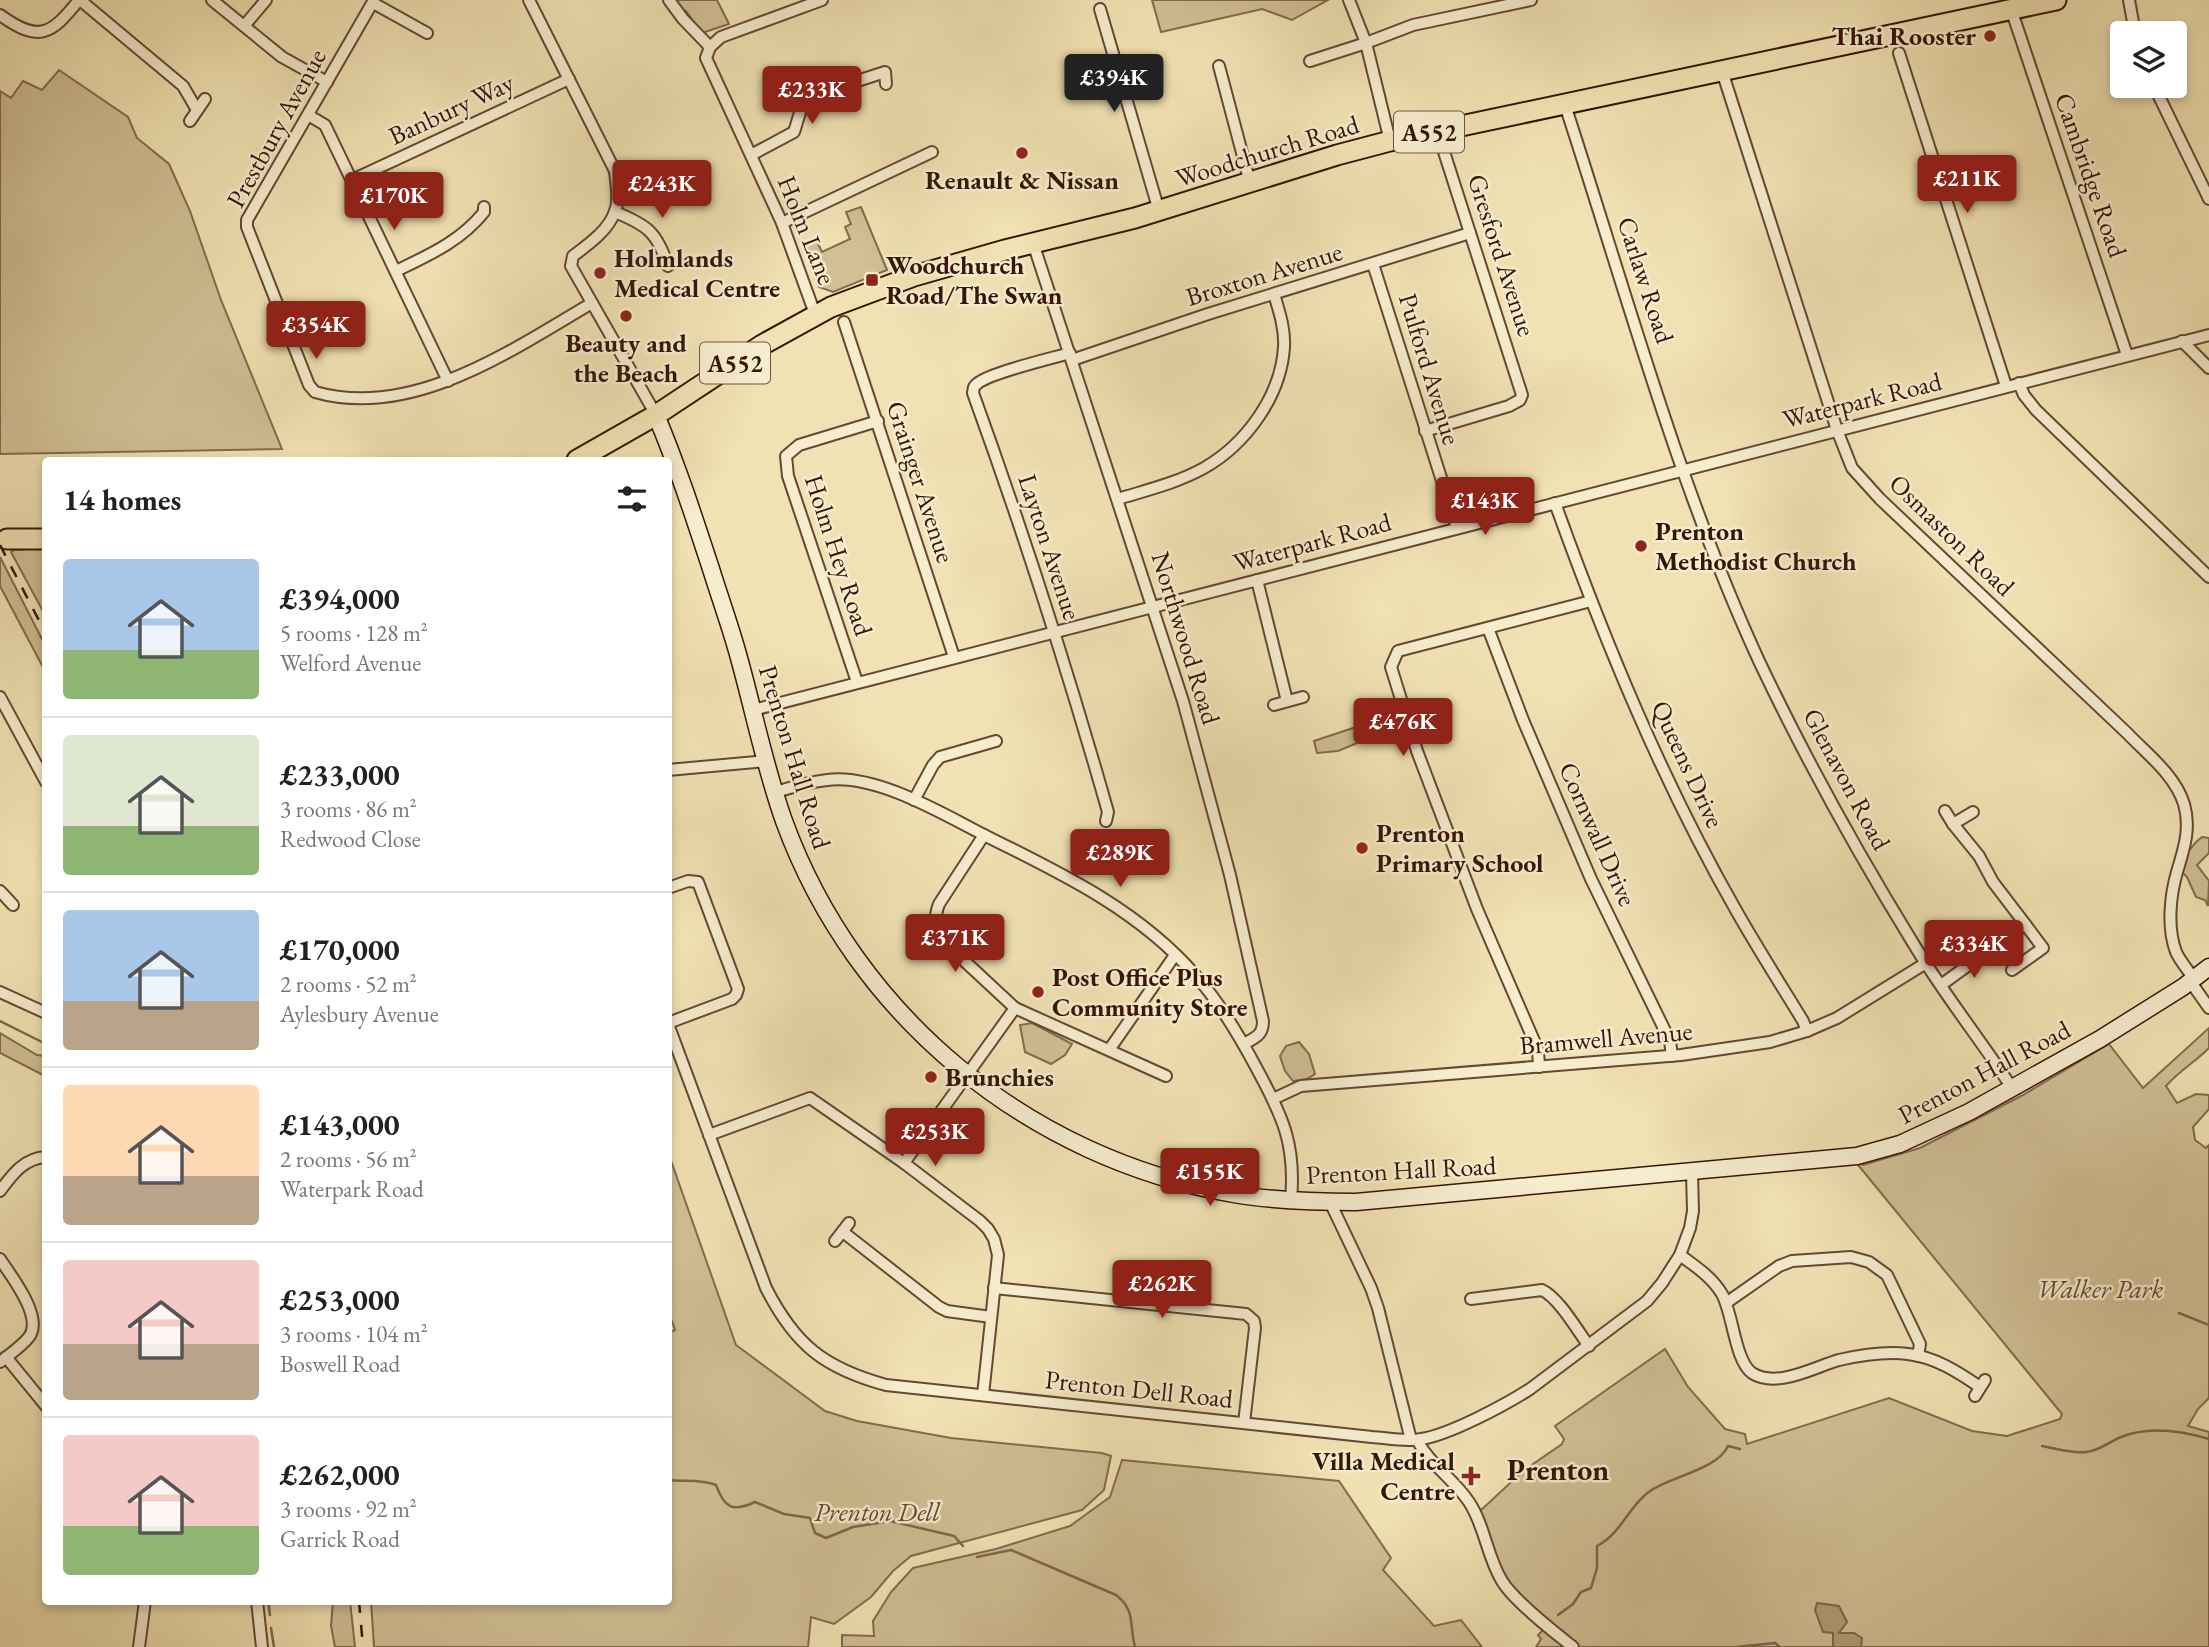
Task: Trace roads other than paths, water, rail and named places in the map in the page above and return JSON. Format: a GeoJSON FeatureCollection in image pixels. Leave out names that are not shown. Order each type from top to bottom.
{"type":"FeatureCollection","features":[{"type":"Feature","properties":{"kind":"highway","name":"Woodchurch Road"},"geometry":{"type":"LineString","coordinates":[[582,457],[656,415],[815,313],[914,276],[1159,211],[1390,141],[2056,0]]}},
{"type":"Feature","properties":{"kind":"highway"},"geometry":{"type":"LineString","coordinates":[[7,539],[42,538]]}},
{"type":"Feature","properties":{"kind":"street"},"geometry":{"type":"LineString","coordinates":[[0,15],[21,30],[44,31],[62,21],[79,0],[183,86],[197,110]]}},
{"type":"Feature","properties":{"kind":"street"},"geometry":{"type":"LineString","coordinates":[[212,0],[282,57],[327,82]]}},
{"type":"Feature","properties":{"kind":"street"},"geometry":{"type":"LineString","coordinates":[[244,26],[266,0]]}},
{"type":"Feature","properties":{"kind":"street"},"geometry":{"type":"LineString","coordinates":[[529,0],[615,171],[615,212],[595,240],[573,256],[571,267],[656,415]]}},
{"type":"Feature","properties":{"kind":"street"},"geometry":{"type":"LineString","coordinates":[[669,0],[710,47],[721,37],[822,0]]}},
{"type":"Feature","properties":{"kind":"street"},"geometry":{"type":"LineString","coordinates":[[1349,0],[1366,43],[1390,141]]}},
{"type":"Feature","properties":{"kind":"street"},"geometry":{"type":"LineString","coordinates":[[1310,61],[1413,25],[1531,0]]}},
{"type":"Feature","properties":{"kind":"street"},"geometry":{"type":"LineString","coordinates":[[2129,0],[2133,21]]}},
{"type":"Feature","properties":{"kind":"street"},"geometry":{"type":"LineString","coordinates":[[374,1],[428,33]]}},
{"type":"Feature","properties":{"kind":"street","name":"Prestbury Avenue"},"geometry":{"type":"LineString","coordinates":[[374,1],[250,212],[247,227],[309,385],[315,392],[330,396],[372,397],[429,389],[534,337],[592,303]]}},
{"type":"Feature","properties":{"kind":"street"},"geometry":{"type":"LineString","coordinates":[[1100,9],[1159,211]]}},
{"type":"Feature","properties":{"kind":"street","name":"Cambridge Road"},"geometry":{"type":"LineString","coordinates":[[2011,9],[2126,355]]}},
{"type":"Feature","properties":{"kind":"street","name":"Holm Lane"},"geometry":{"type":"LineString","coordinates":[[710,47],[706,58],[782,223],[815,313]]}},
{"type":"Feature","properties":{"kind":"street"},"geometry":{"type":"LineString","coordinates":[[1899,53],[2006,386]]}},
{"type":"Feature","properties":{"kind":"street"},"geometry":{"type":"LineString","coordinates":[[1219,66],[1250,183]]}},
{"type":"Feature","properties":{"kind":"street","name":"Osmaston Road"},"geometry":{"type":"LineString","coordinates":[[1722,71],[1837,430],[1852,468],[1880,499],[2127,733],[2176,786],[2184,803],[2187,834],[2171,898],[2171,919],[2176,950],[2190,981],[2209,1008]]}},
{"type":"Feature","properties":{"kind":"street"},"geometry":{"type":"LineString","coordinates":[[751,155],[794,132],[802,106],[848,84],[885,72],[886,84]]}},
{"type":"Feature","properties":{"kind":"street","name":"Banbury Way"},"geometry":{"type":"LineString","coordinates":[[352,180],[569,79]]}},
{"type":"Feature","properties":{"kind":"street"},"geometry":{"type":"LineString","coordinates":[[2160,98],[2209,199]]}},
{"type":"Feature","properties":{"kind":"street"},"geometry":{"type":"LineString","coordinates":[[190,121],[205,99]]}},
{"type":"Feature","properties":{"kind":"street","name":"Carlaw Road"},"geometry":{"type":"LineString","coordinates":[[1566,105],[1682,469]]}},
{"type":"Feature","properties":{"kind":"street"},"geometry":{"type":"LineString","coordinates":[[307,115],[325,125],[448,381]]}},
{"type":"Feature","properties":{"kind":"street","name":"Gresford Avenue"},"geometry":{"type":"LineString","coordinates":[[1424,431],[1509,406],[1520,400],[1522,395],[1437,130]]}},
{"type":"Feature","properties":{"kind":"street"},"geometry":{"type":"LineString","coordinates":[[782,223],[932,152]]}},
{"type":"Feature","properties":{"kind":"street"},"geometry":{"type":"LineString","coordinates":[[396,271],[450,244],[486,210]]}},
{"type":"Feature","properties":{"kind":"street"},"geometry":{"type":"LineString","coordinates":[[615,212],[645,226],[657,237],[669,267]]}},
{"type":"Feature","properties":{"kind":"street","name":"Broxton Avenue"},"geometry":{"type":"LineString","coordinates":[[1071,356],[1470,233]]}},
{"type":"Feature","properties":{"kind":"street","name":"Northwood Road"},"geometry":{"type":"LineString","coordinates":[[1033,243],[1153,607],[1206,783],[1264,1021],[1261,1034],[1244,1044]]}},
{"type":"Feature","properties":{"kind":"street","name":"Pulford Avenue"},"geometry":{"type":"LineString","coordinates":[[1373,264],[1457,528]]}},
{"type":"Feature","properties":{"kind":"street"},"geometry":{"type":"LineString","coordinates":[[1118,499],[1181,479],[1204,468],[1222,456],[1250,428],[1264,408],[1280,370],[1284,346],[1282,321],[1274,294]]}},
{"type":"Feature","properties":{"kind":"street","name":"Grainger Avenue"},"geometry":{"type":"LineString","coordinates":[[844,321],[954,657]]}},
{"type":"Feature","properties":{"kind":"street","name":"Waterpark Road"},"geometry":{"type":"LineString","coordinates":[[753,710],[2209,335]]}},
{"type":"Feature","properties":{"kind":"street"},"geometry":{"type":"LineString","coordinates":[[2182,341],[2209,368]]}},
{"type":"Feature","properties":{"kind":"street","name":"Layton Avenue"},"geometry":{"type":"LineString","coordinates":[[1071,356],[991,377],[978,383],[973,393],[1054,632],[1106,806],[1106,821]]}},
{"type":"Feature","properties":{"kind":"street"},"geometry":{"type":"LineString","coordinates":[[2019,383],[2024,395],[2036,410],[2209,577]]}},
{"type":"Feature","properties":{"kind":"street","name":"Prenton Hall Road"},"geometry":{"type":"LineString","coordinates":[[656,415],[671,457]]}},
{"type":"Feature","properties":{"kind":"street","name":"Holm Hey Road"},"geometry":{"type":"LineString","coordinates":[[857,682],[788,476],[786,456],[799,445],[878,421]]}},
{"type":"Feature","properties":{"kind":"street","name":"Prenton Hall Road"},"geometry":{"type":"LineString","coordinates":[[672,459],[738,653],[784,821],[820,902],[857,961],[923,1037],[993,1096],[1051,1132],[1131,1167],[1233,1194],[1291,1200],[1356,1202],[1857,1156],[1899,1143],[1969,1112],[2100,1039],[2209,967]]}},
{"type":"Feature","properties":{"kind":"street","name":"Glenavon Road"},"geometry":{"type":"LineString","coordinates":[[1682,469],[1715,559],[1765,672],[1822,786],[1926,963],[2012,1087]]}},
{"type":"Feature","properties":{"kind":"street","name":"Queens Drive"},"geometry":{"type":"LineString","coordinates":[[1555,503],[1609,647],[1700,842],[1736,911],[1807,1031]]}},
{"type":"Feature","properties":{"kind":"street"},"geometry":{"type":"LineString","coordinates":[[1257,580],[1287,701]]}},
{"type":"Feature","properties":{"kind":"street"},"geometry":{"type":"LineString","coordinates":[[1539,1068],[1538,1050],[1477,909],[1417,751],[1391,667],[1398,651],[1591,601]]}},
{"type":"Feature","properties":{"kind":"street","name":"Cornwall Drive"},"geometry":{"type":"LineString","coordinates":[[1488,628],[1528,732],[1591,879],[1670,1041],[1672,1056]]}},
{"type":"Feature","properties":{"kind":"street"},"geometry":{"type":"LineString","coordinates":[[0,697],[42,775]]}},
{"type":"Feature","properties":{"kind":"street"},"geometry":{"type":"LineString","coordinates":[[1274,705],[1303,697]]}},
{"type":"Feature","properties":{"kind":"street"},"geometry":{"type":"LineString","coordinates":[[914,800],[940,757],[991,742],[989,755]]}},
{"type":"Feature","properties":{"kind":"street"},"geometry":{"type":"LineString","coordinates":[[672,770],[766,761]]}},
{"type":"Feature","properties":{"kind":"street"},"geometry":{"type":"LineString","coordinates":[[776,792],[830,779],[870,783],[914,800],[1068,876],[1135,920],[1196,976],[1244,1044],[1273,1099],[1290,1144],[1293,1180],[1291,1200]]}},
{"type":"Feature","properties":{"kind":"street"},"geometry":{"type":"LineString","coordinates":[[1945,811],[1979,856],[1993,882],[2043,948],[2012,970]]}},
{"type":"Feature","properties":{"kind":"street"},"geometry":{"type":"LineString","coordinates":[[1953,824],[1973,812]]}},
{"type":"Feature","properties":{"kind":"street"},"geometry":{"type":"LineString","coordinates":[[984,835],[939,904],[935,924],[936,931],[944,942],[1015,1008],[1166,1076]]}},
{"type":"Feature","properties":{"kind":"street"},"geometry":{"type":"LineString","coordinates":[[672,887],[688,881],[698,882],[737,989],[732,999],[672,1022]]}},
{"type":"Feature","properties":{"kind":"street"},"geometry":{"type":"LineString","coordinates":[[0,891],[13,905]]}},
{"type":"Feature","properties":{"kind":"street"},"geometry":{"type":"LineString","coordinates":[[1941,985],[2025,924]]}},
{"type":"Feature","properties":{"kind":"street"},"geometry":{"type":"LineString","coordinates":[[1109,1050],[1175,955]]}},
{"type":"Feature","properties":{"kind":"street","name":"Bramwell Avenue"},"geometry":{"type":"LineString","coordinates":[[1273,1099],[1301,1086],[1672,1056],[1770,1042],[1838,1018],[1926,963]]}},
{"type":"Feature","properties":{"kind":"street"},"geometry":{"type":"LineString","coordinates":[[0,992],[42,1011]]}},
{"type":"Feature","properties":{"kind":"street"},"geometry":{"type":"LineString","coordinates":[[904,1163],[1015,1008]]}},
{"type":"Feature","properties":{"kind":"street","name":"Prenton Dell Road"},"geometry":{"type":"LineString","coordinates":[[672,1034],[766,1288],[778,1313],[794,1335],[837,1368],[886,1385],[1414,1440],[1437,1436],[1513,1400],[1647,1301],[1679,1255],[1690,1228],[1693,1211],[1692,1172]]}},
{"type":"Feature","properties":{"kind":"street"},"geometry":{"type":"LineString","coordinates":[[709,1135],[810,1098],[904,1163],[988,1228],[997,1246],[983,1395]]}},
{"type":"Feature","properties":{"kind":"street"},"geometry":{"type":"LineString","coordinates":[[0,1191],[26,1162],[42,1157]]}},
{"type":"Feature","properties":{"kind":"street"},"geometry":{"type":"LineString","coordinates":[[1330,1202],[1378,1308],[1414,1440],[1466,1498],[1477,1516],[1501,1580],[1573,1647]]}},
{"type":"Feature","properties":{"kind":"street"},"geometry":{"type":"LineString","coordinates":[[842,1232],[939,1307],[947,1311],[991,1318]]}},
{"type":"Feature","properties":{"kind":"street"},"geometry":{"type":"LineString","coordinates":[[1679,1255],[1714,1283],[1726,1303],[1743,1361],[1750,1371],[1761,1377],[1790,1376],[1863,1355],[1887,1353],[1929,1359],[1957,1371],[1980,1388]]}},
{"type":"Feature","properties":{"kind":"street"},"geometry":{"type":"LineString","coordinates":[[1726,1303],[1779,1266],[1792,1261],[1851,1257],[1868,1262],[1887,1275],[1920,1344],[1918,1356]]}},
{"type":"Feature","properties":{"kind":"street"},"geometry":{"type":"LineString","coordinates":[[0,1259],[28,1304],[34,1329],[29,1338],[3,1359],[42,1402]]}},
{"type":"Feature","properties":{"kind":"street"},"geometry":{"type":"LineString","coordinates":[[994,1288],[1245,1314],[1254,1321],[1255,1328],[1244,1423]]}},
{"type":"Feature","properties":{"kind":"street"},"geometry":{"type":"LineString","coordinates":[[1471,1298],[1542,1290],[1548,1292],[1588,1346]]}},
{"type":"Feature","properties":{"kind":"street"},"geometry":{"type":"LineString","coordinates":[[34,1329],[42,1333]]}},
{"type":"Feature","properties":{"kind":"street"},"geometry":{"type":"LineString","coordinates":[[139,1647],[144,1605]]}},
{"type":"Feature","properties":{"kind":"street"},"geometry":{"type":"LineString","coordinates":[[257,1605],[262,1647]]}},
{"type":"Feature","properties":{"kind":"waterway"},"geometry":{"type":"LineString","coordinates":[[0,1021],[42,1042]]}},
{"type":"Feature","properties":{"kind":"waterway"},"geometry":{"type":"LineString","coordinates":[[2179,1313],[2209,1325]]}},
{"type":"Feature","properties":{"kind":"waterway"},"geometry":{"type":"LineString","coordinates":[[2042,1446],[2069,1452],[2086,1452],[2121,1437],[2154,1431],[2176,1432],[2209,1439]]}},
{"type":"Feature","properties":{"kind":"waterway"},"geometry":{"type":"LineString","coordinates":[[1558,1615],[1573,1604],[1581,1592],[1591,1588],[1597,1568],[1597,1546],[1611,1536],[1645,1495],[1713,1462],[1728,1446],[1740,1449]]}},
{"type":"Feature","properties":{"kind":"waterway"},"geometry":{"type":"LineString","coordinates":[[672,1480],[699,1481],[716,1485],[722,1498],[730,1506],[740,1507],[755,1502],[784,1514],[810,1518],[815,1533],[826,1538],[853,1527],[890,1521],[954,1536],[963,1546]]}},
{"type":"Feature","properties":{"kind":"waterway"},"geometry":{"type":"LineString","coordinates":[[977,1557],[1011,1550],[1116,1595],[1127,1606],[1135,1647]]}},
{"type":"Feature","properties":{"kind":"waterway"},"geometry":{"type":"LineString","coordinates":[[269,1605],[270,1615]]}},
{"type":"Feature","properties":{"kind":"waterway"},"geometry":{"type":"LineString","coordinates":[[271,1628],[274,1647]]}},
{"type":"Feature","properties":{"kind":"waterway"},"geometry":{"type":"LineString","coordinates":[[1736,1647],[1775,1643],[1780,1647]]}},
{"type":"Feature","properties":{"kind":"railway"},"geometry":{"type":"LineString","coordinates":[[0,545],[42,626]]}},
{"type":"Feature","properties":{"kind":"railway"},"geometry":{"type":"LineString","coordinates":[[359,1605],[363,1647]]}},
{"type":"Feature","properties":{"kind":"place","name":"Thai Rooster"},"geometry":{"type":"Point","coordinates":[1990,36]}},
{"type":"Feature","properties":{"kind":"place","name":"Renault & Nissan"},"geometry":{"type":"Point","coordinates":[1022,153]}},
{"type":"Feature","properties":{"kind":"place","name":"Holmlands Medical Centre"},"geometry":{"type":"Point","coordinates":[600,273]}},
{"type":"Feature","properties":{"kind":"place","name":"Woodchurch Road/The Swan"},"geometry":{"type":"Point","coordinates":[872,280]}},
{"type":"Feature","properties":{"kind":"place","name":"Beauty and the Beach"},"geometry":{"type":"Point","coordinates":[626,316]}},
{"type":"Feature","properties":{"kind":"place","name":"Prenton Methodist Church"},"geometry":{"type":"Point","coordinates":[1641,546]}},
{"type":"Feature","properties":{"kind":"place","name":"Prenton Primary School"},"geometry":{"type":"Point","coordinates":[1362,848]}},
{"type":"Feature","properties":{"kind":"place","name":"Post Office Plus Community Store"},"geometry":{"type":"Point","coordinates":[1038,992]}},
{"type":"Feature","properties":{"kind":"place","name":"Brunchies"},"geometry":{"type":"Point","coordinates":[931,1077]}},
{"type":"Feature","properties":{"kind":"place","name":"Villa Medical Centre"},"geometry":{"type":"Point","coordinates":[1471,1476]}},
{"type":"Feature","properties":{"kind":"district","name":"Prenton"},"geometry":{"type":"Point","coordinates":[1558,1469]}},
{"type":"Feature","properties":{"kind":"park label","name":"Walker Park"},"geometry":{"type":"Point","coordinates":[2100,1289]}},
{"type":"Feature","properties":{"kind":"park label","name":"Prenton Dell"},"geometry":{"type":"Point","coordinates":[877,1512]}}]}
